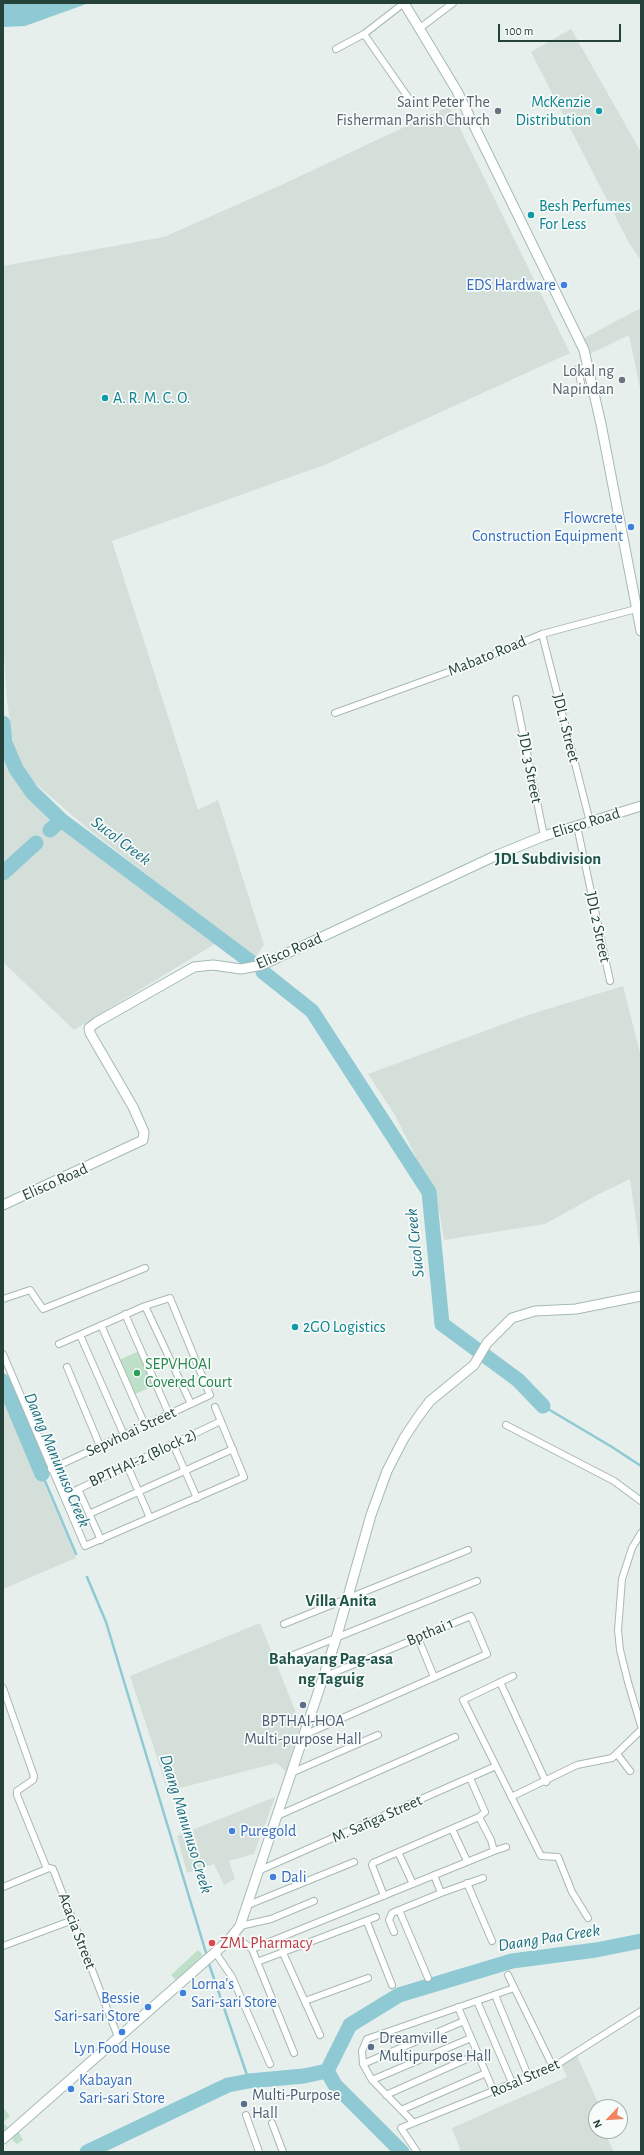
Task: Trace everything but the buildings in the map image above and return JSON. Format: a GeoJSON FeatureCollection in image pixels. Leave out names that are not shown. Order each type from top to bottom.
{"type":"FeatureCollection","features":[{"type":"Feature","properties":{"kind":"main road"},"geometry":{"type":"LineString","coordinates":[[404,3],[420,28],[468,113],[584,350],[639,608],[641,631]]}},
{"type":"Feature","properties":{"kind":"main road","name":"Elisco Road"},"geometry":{"type":"LineString","coordinates":[[3,1205],[143,1140],[144,1132],[133,1107],[90,1033],[89,1028],[97,1022],[194,967],[213,965],[242,969],[262,965],[495,856],[544,836],[641,806]]}},
{"type":"Feature","properties":{"kind":"main road"},"geometry":{"type":"LineString","coordinates":[[3,2139],[234,1936],[240,1926],[336,1639],[371,1515],[387,1471],[404,1438],[430,1401],[478,1360],[484,1347],[508,1321],[521,1314],[535,1311],[576,1309],[641,1296]]}},
{"type":"Feature","properties":{"kind":"street"},"geometry":{"type":"LineString","coordinates":[[336,49],[364,34],[404,3]]}},
{"type":"Feature","properties":{"kind":"street"},"geometry":{"type":"LineString","coordinates":[[420,28],[453,3]]}},
{"type":"Feature","properties":{"kind":"street"},"geometry":{"type":"LineString","coordinates":[[364,34],[412,102]]}},
{"type":"Feature","properties":{"kind":"street"},"geometry":{"type":"LineString","coordinates":[[581,383],[578,369],[588,367]]}},
{"type":"Feature","properties":{"kind":"street","name":"Mabato Road"},"geometry":{"type":"LineString","coordinates":[[335,713],[465,666],[542,634],[639,608]]}},
{"type":"Feature","properties":{"kind":"street","name":"JDL 1 Street"},"geometry":{"type":"LineString","coordinates":[[542,634],[590,822]]}},
{"type":"Feature","properties":{"kind":"street","name":"JDL 3 Street"},"geometry":{"type":"LineString","coordinates":[[516,699],[544,836]]}},
{"type":"Feature","properties":{"kind":"street","name":"JDL 2 Street"},"geometry":{"type":"LineString","coordinates":[[577,826],[610,981]]}},
{"type":"Feature","properties":{"kind":"street"},"geometry":{"type":"LineString","coordinates":[[3,1299],[30,1290],[42,1310],[145,1268]]}},
{"type":"Feature","properties":{"kind":"street","name":"Sepvhoai Street"},"geometry":{"type":"LineString","coordinates":[[51,1469],[210,1396],[171,1300],[166,1298],[145,1306]]}},
{"type":"Feature","properties":{"kind":"street"},"geometry":{"type":"LineString","coordinates":[[59,1344],[145,1306],[191,1404]]}},
{"type":"Feature","properties":{"kind":"street"},"geometry":{"type":"LineString","coordinates":[[125,1314],[169,1414]]}},
{"type":"Feature","properties":{"kind":"street"},"geometry":{"type":"LineString","coordinates":[[101,1325],[145,1425]]}},
{"type":"Feature","properties":{"kind":"street"},"geometry":{"type":"LineString","coordinates":[[80,1335],[124,1435]]}},
{"type":"Feature","properties":{"kind":"street"},"geometry":{"type":"LineString","coordinates":[[3,1354],[85,1546],[198,1498],[244,1476],[215,1407]]}},
{"type":"Feature","properties":{"kind":"street"},"geometry":{"type":"LineString","coordinates":[[67,1367],[100,1446]]}},
{"type":"Feature","properties":{"kind":"street","name":"BPTHAI-2 (Block 2)"},"geometry":{"type":"LineString","coordinates":[[64,1496],[221,1421]]}},
{"type":"Feature","properties":{"kind":"street"},"geometry":{"type":"LineString","coordinates":[[506,1425],[614,1481],[641,1501]]}},
{"type":"Feature","properties":{"kind":"street"},"geometry":{"type":"LineString","coordinates":[[174,1444],[198,1498]]}},
{"type":"Feature","properties":{"kind":"street"},"geometry":{"type":"LineString","coordinates":[[89,1514],[234,1450]]}},
{"type":"Feature","properties":{"kind":"street"},"geometry":{"type":"LineString","coordinates":[[127,1466],[150,1518]]}},
{"type":"Feature","properties":{"kind":"street"},"geometry":{"type":"LineString","coordinates":[[78,1489],[101,1540]]}},
{"type":"Feature","properties":{"kind":"street"},"geometry":{"type":"LineString","coordinates":[[641,1533],[632,1548],[622,1579],[618,1630],[623,1663],[641,1726]]}},
{"type":"Feature","properties":{"kind":"street"},"geometry":{"type":"LineString","coordinates":[[284,1624],[346,1601],[468,1550]]}},
{"type":"Feature","properties":{"kind":"street"},"geometry":{"type":"LineString","coordinates":[[281,1660],[477,1581]]}},
{"type":"Feature","properties":{"kind":"street","name":"Bpthai 1"},"geometry":{"type":"LineString","coordinates":[[323,1677],[471,1616],[487,1654],[434,1677]]}},
{"type":"Feature","properties":{"kind":"street"},"geometry":{"type":"LineString","coordinates":[[304,1735],[434,1677],[418,1638]]}},
{"type":"Feature","properties":{"kind":"street"},"geometry":{"type":"LineString","coordinates":[[513,1676],[464,1700],[541,1856],[558,1856],[572,1892],[588,1918]]}},
{"type":"Feature","properties":{"kind":"street"},"geometry":{"type":"LineString","coordinates":[[500,1682],[546,1782]]}},
{"type":"Feature","properties":{"kind":"street","name":"Acacia Street"},"geometry":{"type":"LineString","coordinates":[[3,1688],[34,1776],[33,1780],[17,1791],[17,1795],[73,1920],[118,2037]]}},
{"type":"Feature","properties":{"kind":"street"},"geometry":{"type":"LineString","coordinates":[[511,1797],[546,1782],[577,1765],[612,1758],[641,1730]]}},
{"type":"Feature","properties":{"kind":"street"},"geometry":{"type":"LineString","coordinates":[[291,1773],[378,1735]]}},
{"type":"Feature","properties":{"kind":"street"},"geometry":{"type":"LineString","coordinates":[[277,1816],[455,1737]]}},
{"type":"Feature","properties":{"kind":"street"},"geometry":{"type":"LineString","coordinates":[[617,1754],[630,1771]]}},
{"type":"Feature","properties":{"kind":"street","name":"M. Sañga Street"},"geometry":{"type":"LineString","coordinates":[[258,1871],[496,1766]]}},
{"type":"Feature","properties":{"kind":"street"},"geometry":{"type":"LineString","coordinates":[[384,1896],[372,1863],[479,1817],[485,1812],[470,1778]]}},
{"type":"Feature","properties":{"kind":"street"},"geometry":{"type":"LineString","coordinates":[[479,1817],[491,1840],[494,1851]]}},
{"type":"Feature","properties":{"kind":"street"},"geometry":{"type":"LineString","coordinates":[[452,1829],[467,1861]]}},
{"type":"Feature","properties":{"kind":"street"},"geometry":{"type":"LineString","coordinates":[[252,1949],[414,1884],[467,1861],[506,1848]]}},
{"type":"Feature","properties":{"kind":"street"},"geometry":{"type":"LineString","coordinates":[[398,1852],[414,1884]]}},
{"type":"Feature","properties":{"kind":"street"},"geometry":{"type":"LineString","coordinates":[[248,1905],[354,1862]]}},
{"type":"Feature","properties":{"kind":"street"},"geometry":{"type":"LineString","coordinates":[[3,1887],[50,1869]]}},
{"type":"Feature","properties":{"kind":"street"},"geometry":{"type":"LineString","coordinates":[[434,1875],[441,1893]]}},
{"type":"Feature","properties":{"kind":"street"},"geometry":{"type":"LineString","coordinates":[[394,1932],[389,1916],[399,1910],[441,1893],[483,1878]]}},
{"type":"Feature","properties":{"kind":"street"},"geometry":{"type":"LineString","coordinates":[[467,1883],[492,1941]]}},
{"type":"Feature","properties":{"kind":"street"},"geometry":{"type":"LineString","coordinates":[[240,1926],[271,1919],[314,1901]]}},
{"type":"Feature","properties":{"kind":"street"},"geometry":{"type":"LineString","coordinates":[[399,1910],[428,1978]]}},
{"type":"Feature","properties":{"kind":"street"},"geometry":{"type":"LineString","coordinates":[[256,1962],[367,1922],[376,1917]]}},
{"type":"Feature","properties":{"kind":"street"},"geometry":{"type":"LineString","coordinates":[[3,1946],[73,1920]]}},
{"type":"Feature","properties":{"kind":"street"},"geometry":{"type":"LineString","coordinates":[[367,1922],[392,1985]]}},
{"type":"Feature","properties":{"kind":"street"},"geometry":{"type":"LineString","coordinates":[[234,1936],[252,1949],[294,2053]]}},
{"type":"Feature","properties":{"kind":"street"},"geometry":{"type":"LineString","coordinates":[[284,1953],[320,2035]]}},
{"type":"Feature","properties":{"kind":"street"},"geometry":{"type":"LineString","coordinates":[[210,1957],[232,1977],[270,2064]]}},
{"type":"Feature","properties":{"kind":"street"},"geometry":{"type":"LineString","coordinates":[[508,1975],[553,2067]]}},
{"type":"Feature","properties":{"kind":"street"},"geometry":{"type":"LineString","coordinates":[[305,2001],[368,1978]]}},
{"type":"Feature","properties":{"kind":"street"},"geometry":{"type":"LineString","coordinates":[[413,2122],[372,2080],[363,2064],[362,2051],[367,2040],[514,1988]]}},
{"type":"Feature","properties":{"kind":"street"},"geometry":{"type":"LineString","coordinates":[[495,1995],[529,2078]]}},
{"type":"Feature","properties":{"kind":"street"},"geometry":{"type":"LineString","coordinates":[[477,2002],[513,2084]]}},
{"type":"Feature","properties":{"kind":"street"},"geometry":{"type":"LineString","coordinates":[[458,2007],[494,2092]]}},
{"type":"Feature","properties":{"kind":"street","name":"Rosal Street"},"geometry":{"type":"LineString","coordinates":[[417,2152],[401,2128],[413,2122],[529,2078],[553,2067],[641,2011]]}},
{"type":"Feature","properties":{"kind":"street"},"geometry":{"type":"LineString","coordinates":[[363,2064],[464,2021]]}},
{"type":"Feature","properties":{"kind":"street"},"geometry":{"type":"LineString","coordinates":[[372,2080],[471,2038]]}},
{"type":"Feature","properties":{"kind":"street"},"geometry":{"type":"LineString","coordinates":[[386,2096],[478,2054]]}},
{"type":"Feature","properties":{"kind":"street"},"geometry":{"type":"LineString","coordinates":[[401,2110],[486,2073]]}},
{"type":"Feature","properties":{"kind":"street"},"geometry":{"type":"LineString","coordinates":[[246,2115],[259,2152]]}},
{"type":"Feature","properties":{"kind":"street"},"geometry":{"type":"LineString","coordinates":[[272,2123],[283,2152]]}},
{"type":"Feature","properties":{"kind":"shaded area"},"geometry":{"type":"Polygon","coordinates":[[[571,29],[641,152],[641,261],[628,241],[531,52],[571,29]]]}},
{"type":"Feature","properties":{"kind":"shaded area"},"geometry":{"type":"Polygon","coordinates":[[[449,106],[570,353],[327,464],[112,541],[198,810],[218,800],[264,945],[255,958],[87,828],[44,791],[25,774],[13,743],[7,700],[3,640],[3,266],[164,237],[277,187],[449,106]]]}},
{"type":"Feature","properties":{"kind":"shaded area"},"geometry":{"type":"Polygon","coordinates":[[[641,308],[641,393],[629,335],[590,354],[584,338],[641,308]]]}},
{"type":"Feature","properties":{"kind":"shaded area"},"geometry":{"type":"Polygon","coordinates":[[[3,746],[14,776],[49,814],[218,942],[74,1030],[3,962],[3,746]]]}},
{"type":"Feature","properties":{"kind":"shaded area"},"geometry":{"type":"Polygon","coordinates":[[[623,986],[641,1057],[641,1255],[630,1179],[597,1195],[545,1224],[444,1240],[439,1210],[434,1194],[395,1115],[368,1074],[528,1015],[623,986]]]}},
{"type":"Feature","properties":{"kind":"shaded area"},"geometry":{"type":"Polygon","coordinates":[[[3,1387],[76,1558],[3,1589],[3,1387]]]}},
{"type":"Feature","properties":{"kind":"shaded area"},"geometry":{"type":"Polygon","coordinates":[[[260,1623],[301,1725],[286,1772],[277,1763],[168,1791],[130,1676],[260,1623]]]}},
{"type":"Feature","properties":{"kind":"shaded area"},"geometry":{"type":"Polygon","coordinates":[[[275,1797],[254,1854],[229,1861],[235,1879],[224,1885],[214,1864],[187,1873],[177,1836],[275,1797]]]}},
{"type":"Feature","properties":{"kind":"shaded area"},"geometry":{"type":"Polygon","coordinates":[[[577,2056],[596,2099],[588,2099],[588,2139],[608,2139],[614,2152],[461,2152],[452,2128],[567,2077],[561,2064],[577,2056]]]}},
{"type":"Feature","properties":{"kind":"green space","name":"SEPVHOAI Covered Court"},"geometry":{"type":"Polygon","coordinates":[[[139,1351],[154,1386],[135,1394],[119,1360],[139,1351]]]}},
{"type":"Feature","properties":{"kind":"green space"},"geometry":{"type":"Polygon","coordinates":[[[198,1950],[203,1955],[176,1980],[171,1975],[198,1950]]]}},
{"type":"Feature","properties":{"kind":"green space"},"geometry":{"type":"Polygon","coordinates":[[[3,2107],[10,2116],[3,2122],[3,2107]]]}},
{"type":"Feature","properties":{"kind":"green space"},"geometry":{"type":"Polygon","coordinates":[[[3,2122],[9,2129],[3,2134],[3,2122]]]}},
{"type":"Feature","properties":{"kind":"green space"},"geometry":{"type":"Polygon","coordinates":[[[18,2131],[23,2140],[17,2144],[12,2140],[18,2131]]]}},
{"type":"Feature","properties":{"kind":"water"},"geometry":{"type":"Polygon","coordinates":[[[3,3],[89,3],[25,26],[3,27],[3,3]]]}},
{"type":"Feature","properties":{"kind":"waterway","name":"Sucol Creek"},"geometry":{"type":"LineString","coordinates":[[3,723],[5,743],[16,769],[32,792],[61,820],[251,962]]}},
{"type":"Feature","properties":{"kind":"waterway","name":"Daang Manunuso Creek"},"geometry":{"type":"LineString","coordinates":[[50,830],[61,820]]}},
{"type":"Feature","properties":{"kind":"waterway","name":"Daang Manunuso Creek"},"geometry":{"type":"LineString","coordinates":[[3,873],[36,843]]}},
{"type":"Feature","properties":{"kind":"waterway","name":"Sucol Creek"},"geometry":{"type":"LineString","coordinates":[[263,972],[312,1011],[429,1192],[442,1324],[518,1380],[543,1406]]}},
{"type":"Feature","properties":{"kind":"waterway","name":"Daang Manunuso Creek"},"geometry":{"type":"LineString","coordinates":[[3,1381],[42,1474]]}},
{"type":"Feature","properties":{"kind":"waterway","name":"Sucol Creek"},"geometry":{"type":"LineString","coordinates":[[543,1406],[641,1466]]}},
{"type":"Feature","properties":{"kind":"waterway","name":"Daang Manunuso Creek"},"geometry":{"type":"LineString","coordinates":[[42,1474],[76,1554]]}},
{"type":"Feature","properties":{"kind":"waterway","name":"Daang Manunuso Creek"},"geometry":{"type":"LineString","coordinates":[[87,1577],[106,1622],[207,1956]]}},
{"type":"Feature","properties":{"kind":"waterway","name":"Daang Paa Creek"},"geometry":{"type":"LineString","coordinates":[[327,2071],[350,2025],[399,1995],[512,1961],[596,1950],[641,1941]]}},
{"type":"Feature","properties":{"kind":"waterway","name":"Daang Manunuso Creek"},"geometry":{"type":"LineString","coordinates":[[208,1961],[249,2081]]}},
{"type":"Feature","properties":{"kind":"waterway"},"geometry":{"type":"LineString","coordinates":[[327,2071],[335,2085],[402,2152]]}},
{"type":"Feature","properties":{"kind":"waterway","name":"Daang Paa Creek"},"geometry":{"type":"LineString","coordinates":[[87,2152],[228,2085],[249,2081],[304,2076],[327,2071]]}},
{"type":"Feature","properties":{"kind":"place","name":"Saint Peter The Fisherman Parish Church"},"geometry":{"type":"Point","coordinates":[498,111]}},
{"type":"Feature","properties":{"kind":"place","name":"McKenzie Distribution"},"geometry":{"type":"Point","coordinates":[599,111]}},
{"type":"Feature","properties":{"kind":"place","name":"Besh Perfumes For Less"},"geometry":{"type":"Point","coordinates":[531,215]}},
{"type":"Feature","properties":{"kind":"place","name":"EDS Hardware"},"geometry":{"type":"Point","coordinates":[564,285]}},
{"type":"Feature","properties":{"kind":"place","name":"Lokal ng Napindan"},"geometry":{"type":"Point","coordinates":[622,380]}},
{"type":"Feature","properties":{"kind":"place","name":"A. R. M. C. O."},"geometry":{"type":"Point","coordinates":[105,398]}},
{"type":"Feature","properties":{"kind":"place","name":"Flowcrete Construction Equipment"},"geometry":{"type":"Point","coordinates":[631,527]}},
{"type":"Feature","properties":{"kind":"place","name":"2GO Logistics"},"geometry":{"type":"Point","coordinates":[295,1327]}},
{"type":"Feature","properties":{"kind":"place","name":"SEPVHOAI Covered Court"},"geometry":{"type":"Point","coordinates":[137,1373]}},
{"type":"Feature","properties":{"kind":"place","name":"BPTHAI-HOA Multi-purpose Hall"},"geometry":{"type":"Point","coordinates":[303,1705]}},
{"type":"Feature","properties":{"kind":"place","name":"Puregold"},"geometry":{"type":"Point","coordinates":[232,1831]}},
{"type":"Feature","properties":{"kind":"place","name":"Dali"},"geometry":{"type":"Point","coordinates":[273,1877]}},
{"type":"Feature","properties":{"kind":"place","name":"ZML Pharmacy"},"geometry":{"type":"Point","coordinates":[212,1943]}},
{"type":"Feature","properties":{"kind":"place","name":"Lorna's Sari-sari Store"},"geometry":{"type":"Point","coordinates":[183,1993]}},
{"type":"Feature","properties":{"kind":"place","name":"Bessie Sari-sari Store"},"geometry":{"type":"Point","coordinates":[148,2007]}},
{"type":"Feature","properties":{"kind":"place","name":"Lyn Food House"},"geometry":{"type":"Point","coordinates":[122,2032]}},
{"type":"Feature","properties":{"kind":"place","name":"Dreamville Multipurpose Hall"},"geometry":{"type":"Point","coordinates":[371,2047]}},
{"type":"Feature","properties":{"kind":"place","name":"Kabayan Sari-sari Store"},"geometry":{"type":"Point","coordinates":[71,2089]}},
{"type":"Feature","properties":{"kind":"place","name":"Multi-Purpose Hall"},"geometry":{"type":"Point","coordinates":[244,2104]}},
{"type":"Feature","properties":{"kind":"district","name":"JDL Subdivision"},"geometry":{"type":"Point","coordinates":[548,859]}},
{"type":"Feature","properties":{"kind":"district","name":"Villa Anita"},"geometry":{"type":"Point","coordinates":[341,1601]}},
{"type":"Feature","properties":{"kind":"district","name":"Bahayang Pag-asa ng Taguig"},"geometry":{"type":"Point","coordinates":[331,1669]}}]}
